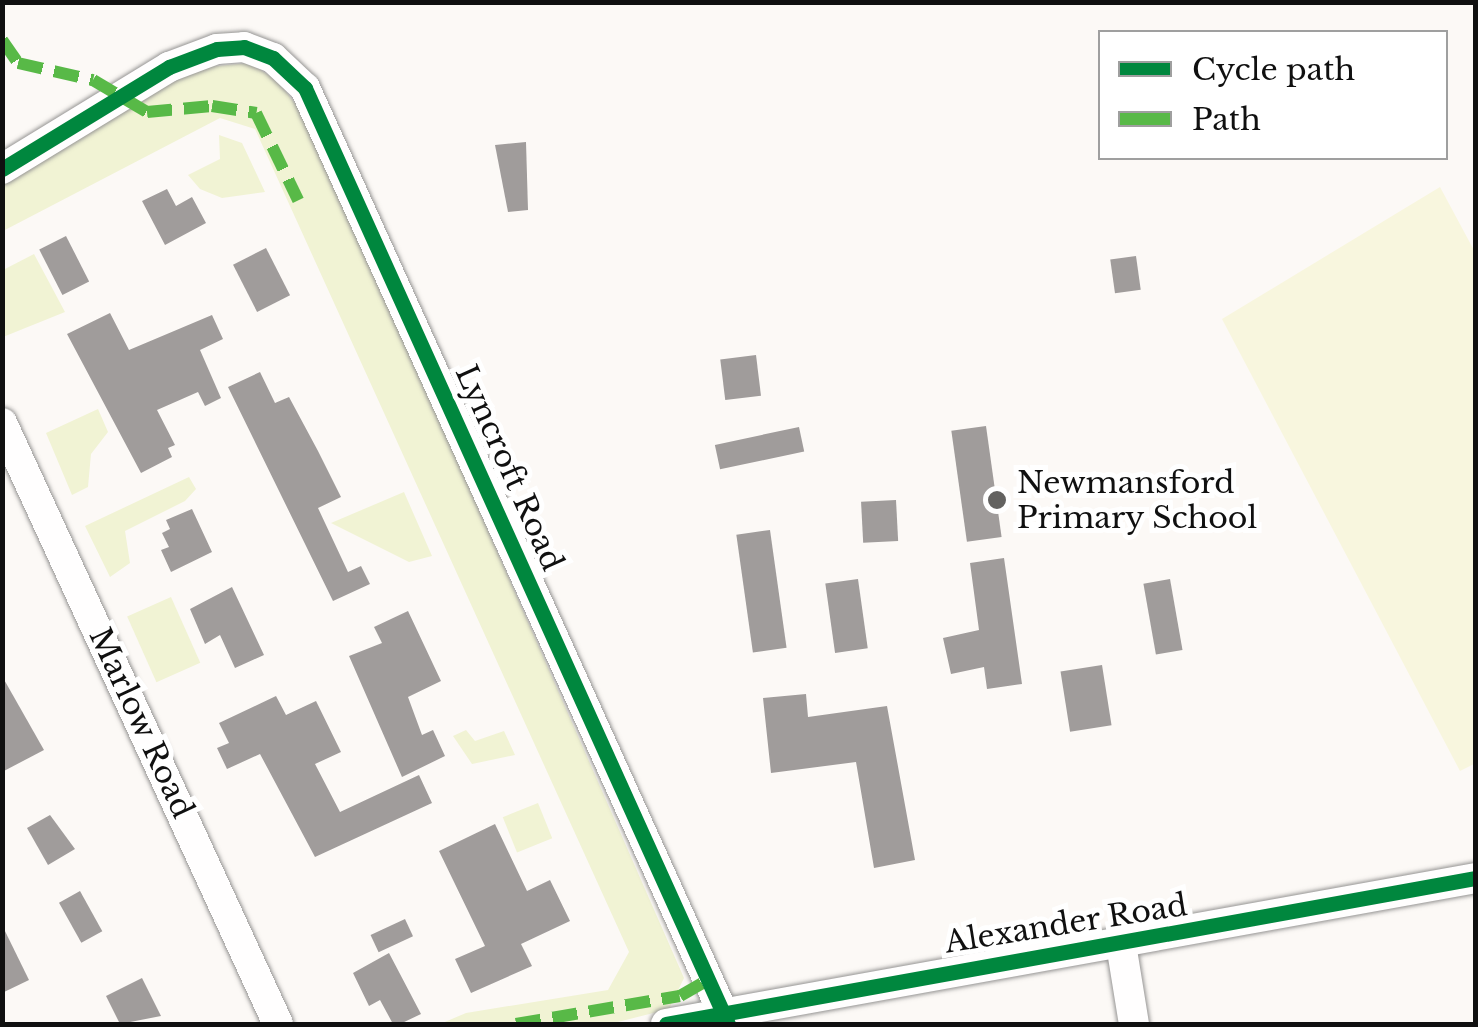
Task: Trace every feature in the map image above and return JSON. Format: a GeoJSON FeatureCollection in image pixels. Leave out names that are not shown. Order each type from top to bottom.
{"type":"FeatureCollection","features":[{"type":"Feature","properties":{"kind":"street","name":"Lyncroft Road"},"geometry":{"type":"LineString","coordinates":[[2,169],[169,67],[217,49],[244,48],[273,58],[305,88],[726,1018]]}},
{"type":"Feature","properties":{"kind":"street","name":"Marlow Road"},"geometry":{"type":"LineString","coordinates":[[2,423],[278,1024]]}},
{"type":"Feature","properties":{"kind":"street","name":"Alexander Road"},"geometry":{"type":"LineString","coordinates":[[666,1024],[726,1018],[1476,878]]}},
{"type":"Feature","properties":{"kind":"street"},"geometry":{"type":"LineString","coordinates":[[1122,944],[1134,1024]]}},
{"type":"Feature","properties":{"kind":"green space"},"geometry":{"type":"Polygon","coordinates":[[[249,63],[278,81],[306,118],[337,186],[684,978],[669,1009],[610,1024],[440,1024],[466,1013],[608,990],[629,952],[255,129],[220,118],[3,231],[3,183],[162,87],[206,67],[249,63]]]}},
{"type":"Feature","properties":{"kind":"green space"},"geometry":{"type":"Polygon","coordinates":[[[219,135],[242,143],[265,192],[222,198],[200,189],[188,175],[220,159],[219,135]]]}},
{"type":"Feature","properties":{"kind":"green space"},"geometry":{"type":"Polygon","coordinates":[[[34,254],[65,312],[3,337],[3,270],[34,254]]]}},
{"type":"Feature","properties":{"kind":"green space"},"geometry":{"type":"Polygon","coordinates":[[[98,409],[108,432],[91,454],[88,487],[72,495],[46,433],[98,409]]]}},
{"type":"Feature","properties":{"kind":"green space"},"geometry":{"type":"Polygon","coordinates":[[[189,477],[196,489],[185,501],[125,531],[130,563],[110,577],[85,526],[189,477]]]}},
{"type":"Feature","properties":{"kind":"green space"},"geometry":{"type":"Polygon","coordinates":[[[404,492],[432,556],[409,562],[331,523],[404,492]]]}},
{"type":"Feature","properties":{"kind":"green space"},"geometry":{"type":"Polygon","coordinates":[[[171,597],[200,663],[156,682],[127,617],[171,597]]]}},
{"type":"Feature","properties":{"kind":"green space"},"geometry":{"type":"Polygon","coordinates":[[[466,730],[475,741],[504,731],[515,755],[472,764],[453,736],[466,730]]]}},
{"type":"Feature","properties":{"kind":"green space"},"geometry":{"type":"Polygon","coordinates":[[[538,803],[552,838],[517,852],[503,817],[538,803]]]}},
{"type":"Feature","properties":{"kind":"shaded area"},"geometry":{"type":"Polygon","coordinates":[[[1440,187],[1476,254],[1476,763],[1460,771],[1222,319],[1440,187]]]}},
{"type":"Feature","properties":{"kind":"building"},"geometry":{"type":"Polygon","coordinates":[[[526,142],[528,210],[508,212],[495,145],[526,142]]]}},
{"type":"Feature","properties":{"kind":"building"},"geometry":{"type":"Polygon","coordinates":[[[167,189],[176,206],[192,197],[206,223],[165,245],[142,201],[167,189]]]}},
{"type":"Feature","properties":{"kind":"building"},"geometry":{"type":"Polygon","coordinates":[[[66,236],[89,281],[62,295],[39,250],[66,236]]]}},
{"type":"Feature","properties":{"kind":"building"},"geometry":{"type":"Polygon","coordinates":[[[266,248],[290,295],[257,312],[233,265],[266,248]]]}},
{"type":"Feature","properties":{"kind":"building"},"geometry":{"type":"Polygon","coordinates":[[[1136,256],[1141,290],[1115,293],[1110,260],[1136,256]]]}},
{"type":"Feature","properties":{"kind":"building"},"geometry":{"type":"Polygon","coordinates":[[[110,313],[129,350],[212,315],[223,339],[200,350],[221,398],[205,406],[198,392],[157,410],[175,445],[168,448],[172,457],[141,473],[67,334],[110,313]]]}},
{"type":"Feature","properties":{"kind":"building"},"geometry":{"type":"Polygon","coordinates":[[[756,355],[761,396],[725,400],[720,359],[756,355]]]}},
{"type":"Feature","properties":{"kind":"building"},"geometry":{"type":"Polygon","coordinates":[[[260,372],[275,403],[289,397],[318,451],[341,497],[318,508],[348,572],[361,566],[370,584],[333,601],[228,387],[260,372]]]}},
{"type":"Feature","properties":{"kind":"building"},"geometry":{"type":"Polygon","coordinates":[[[986,426],[1002,537],[967,542],[951,431],[986,426]]]}},
{"type":"Feature","properties":{"kind":"building"},"geometry":{"type":"Polygon","coordinates":[[[799,427],[804,451],[720,469],[715,445],[799,427]]]}},
{"type":"Feature","properties":{"kind":"building"},"geometry":{"type":"Polygon","coordinates":[[[896,500],[898,541],[863,543],[861,502],[896,500]]]}},
{"type":"Feature","properties":{"kind":"building"},"geometry":{"type":"Polygon","coordinates":[[[192,509],[212,552],[171,572],[161,550],[169,547],[162,533],[170,529],[166,520],[192,509]]]}},
{"type":"Feature","properties":{"kind":"building"},"geometry":{"type":"Polygon","coordinates":[[[770,530],[787,648],[753,653],[736,535],[770,530]]]}},
{"type":"Feature","properties":{"kind":"building"},"geometry":{"type":"Polygon","coordinates":[[[1004,558],[1022,684],[987,689],[984,667],[951,674],[943,638],[979,630],[970,563],[1004,558]]]}},
{"type":"Feature","properties":{"kind":"building"},"geometry":{"type":"Polygon","coordinates":[[[858,579],[868,648],[835,653],[825,584],[858,579]]]}},
{"type":"Feature","properties":{"kind":"building"},"geometry":{"type":"Polygon","coordinates":[[[1170,579],[1183,650],[1156,655],[1143,584],[1170,579]]]}},
{"type":"Feature","properties":{"kind":"building"},"geometry":{"type":"Polygon","coordinates":[[[232,587],[264,655],[235,668],[220,635],[205,644],[190,609],[232,587]]]}},
{"type":"Feature","properties":{"kind":"building"},"geometry":{"type":"Polygon","coordinates":[[[408,611],[441,681],[408,697],[422,735],[433,730],[445,756],[402,777],[349,656],[382,643],[374,627],[408,611]]]}},
{"type":"Feature","properties":{"kind":"building"},"geometry":{"type":"Polygon","coordinates":[[[1102,665],[1112,725],[1070,732],[1061,672],[1102,665]]]}},
{"type":"Feature","properties":{"kind":"building"},"geometry":{"type":"Polygon","coordinates":[[[2,676],[44,750],[2,772],[2,676]]]}},
{"type":"Feature","properties":{"kind":"building"},"geometry":{"type":"Polygon","coordinates":[[[806,694],[808,717],[887,706],[915,860],[874,868],[856,762],[771,773],[763,698],[806,694]]]}},
{"type":"Feature","properties":{"kind":"building"},"geometry":{"type":"Polygon","coordinates":[[[276,696],[286,715],[316,701],[341,752],[315,764],[340,812],[419,775],[432,803],[315,857],[260,754],[227,769],[217,748],[229,743],[219,723],[276,696]]]}},
{"type":"Feature","properties":{"kind":"building"},"geometry":{"type":"Polygon","coordinates":[[[50,815],[75,849],[48,865],[27,828],[50,815]]]}},
{"type":"Feature","properties":{"kind":"building"},"geometry":{"type":"Polygon","coordinates":[[[495,824],[527,891],[550,880],[570,921],[521,944],[532,966],[471,993],[455,959],[485,946],[439,851],[495,824]]]}},
{"type":"Feature","properties":{"kind":"building"},"geometry":{"type":"Polygon","coordinates":[[[80,891],[102,931],[81,943],[59,903],[80,891]]]}},
{"type":"Feature","properties":{"kind":"building"},"geometry":{"type":"Polygon","coordinates":[[[405,919],[413,936],[379,952],[371,935],[405,919]]]}},
{"type":"Feature","properties":{"kind":"building"},"geometry":{"type":"Polygon","coordinates":[[[2,925],[29,980],[2,993],[2,925]]]}},
{"type":"Feature","properties":{"kind":"building"},"geometry":{"type":"Polygon","coordinates":[[[389,953],[421,1014],[400,1024],[393,1024],[380,1000],[369,1006],[353,973],[389,953]]]}},
{"type":"Feature","properties":{"kind":"building"},"geometry":{"type":"Polygon","coordinates":[[[142,978],[161,1016],[120,1024],[106,996],[142,978]]]}},
{"type":"Feature","properties":{"kind":"marked path"},"geometry":{"type":"LineString","coordinates":[[2,40],[18,63],[93,80],[147,112],[212,106],[256,113],[298,200]]}},
{"type":"Feature","properties":{"kind":"marked path"},"geometry":{"type":"LineString","coordinates":[[516,1024],[680,996],[709,979]]}},
{"type":"Feature","properties":{"kind":"cycle path"},"geometry":{"type":"LineString","coordinates":[[2,169],[169,67],[217,49],[244,47],[273,58],[305,88],[728,1024]]}},
{"type":"Feature","properties":{"kind":"cycle path"},"geometry":{"type":"LineString","coordinates":[[666,1024],[1476,878]]}},
{"type":"Feature","properties":{"kind":"place","name":"Newmansford Primary School"},"geometry":{"type":"Point","coordinates":[997,500]}}]}
